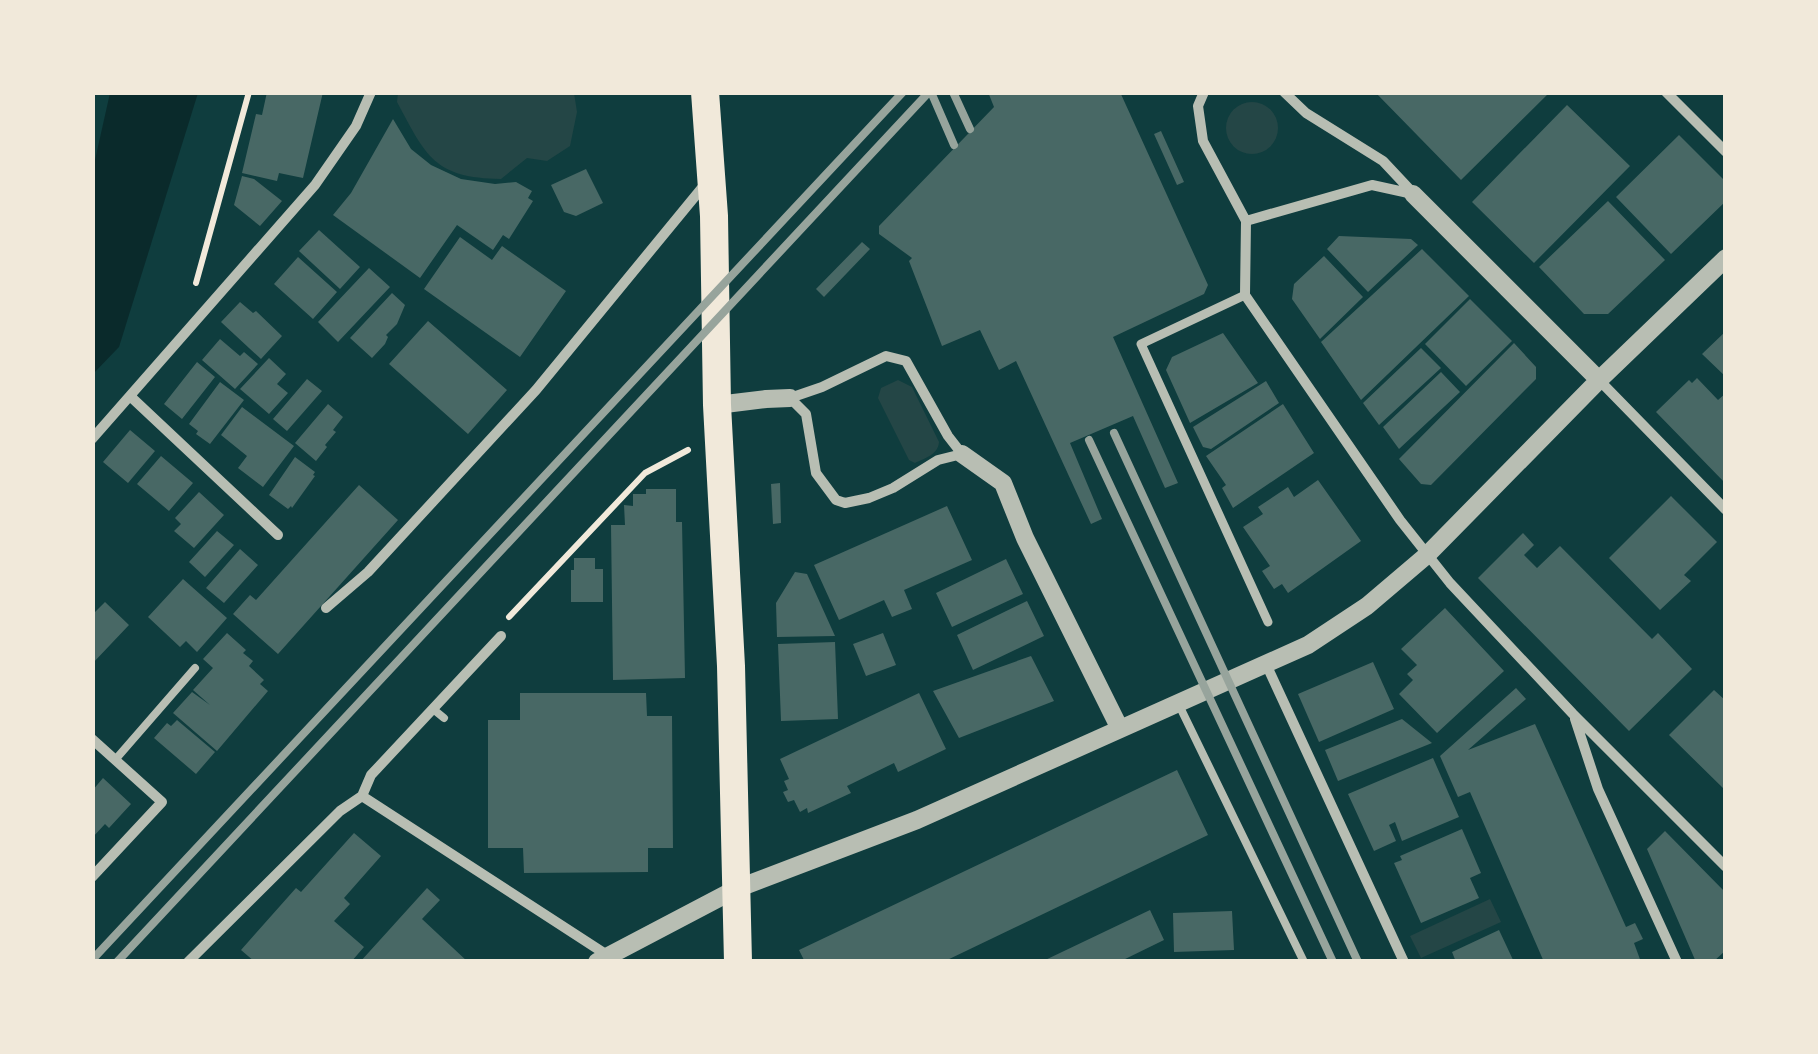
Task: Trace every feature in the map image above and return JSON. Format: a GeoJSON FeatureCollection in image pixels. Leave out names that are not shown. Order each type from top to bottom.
{"type":"FeatureCollection","features":[{"type":"Feature","properties":{"kind":"highway"},"geometry":{"type":"LineString","coordinates":[[705,92],[714,216],[717,405],[731,666],[738,962]]}},
{"type":"Feature","properties":{"kind":"street"},"geometry":{"type":"LineString","coordinates":[[92,439],[315,184],[356,126],[371,92]]}},
{"type":"Feature","properties":{"kind":"street"},"geometry":{"type":"LineString","coordinates":[[1204,92],[1198,106],[1203,142],[1246,221],[1244,294],[1400,520],[1450,584],[1726,868]]}},
{"type":"Feature","properties":{"kind":"street"},"geometry":{"type":"LineString","coordinates":[[1284,92],[1306,113],[1383,161],[1726,510]]}},
{"type":"Feature","properties":{"kind":"street"},"geometry":{"type":"LineString","coordinates":[[1666,92],[1726,152]]}},
{"type":"Feature","properties":{"kind":"street"},"geometry":{"type":"LineString","coordinates":[[326,608],[368,572],[536,390],[710,179]]}},
{"type":"Feature","properties":{"kind":"street"},"geometry":{"type":"LineString","coordinates":[[1246,221],[1372,185],[1413,194]]}},
{"type":"Feature","properties":{"kind":"street"},"geometry":{"type":"LineString","coordinates":[[362,796],[602,958],[736,889],[917,820],[1308,645],[1367,606],[1427,555],[1726,258]]}},
{"type":"Feature","properties":{"kind":"street"},"geometry":{"type":"LineString","coordinates":[[1244,294],[1140,344],[1268,622]]}},
{"type":"Feature","properties":{"kind":"street"},"geometry":{"type":"LineString","coordinates":[[717,405],[790,398],[886,356],[906,361],[962,454],[1003,483],[1120,729]]}},
{"type":"Feature","properties":{"kind":"street"},"geometry":{"type":"LineString","coordinates":[[130,396],[278,534]]}},
{"type":"Feature","properties":{"kind":"street"},"geometry":{"type":"LineString","coordinates":[[790,398],[806,414],[816,473],[836,500],[845,503],[893,488],[938,460],[962,454]]}},
{"type":"Feature","properties":{"kind":"street"},"geometry":{"type":"LineString","coordinates":[[188,962],[340,811],[362,796],[371,775],[501,636]]}},
{"type":"Feature","properties":{"kind":"street"},"geometry":{"type":"LineString","coordinates":[[1266,664],[1404,962]]}},
{"type":"Feature","properties":{"kind":"street"},"geometry":{"type":"LineString","coordinates":[[1573,714],[1598,789],[1677,962]]}},
{"type":"Feature","properties":{"kind":"street"},"geometry":{"type":"LineString","coordinates":[[92,739],[162,802],[92,878]]}},
{"type":"Feature","properties":{"kind":"lane"},"geometry":{"type":"LineString","coordinates":[[116,760],[195,668]]}},
{"type":"Feature","properties":{"kind":"lane"},"geometry":{"type":"LineString","coordinates":[[1178,703],[1304,962]]}},
{"type":"Feature","properties":{"kind":"lane"},"geometry":{"type":"LineString","coordinates":[[433,709],[444,718]]}},
{"type":"Feature","properties":{"kind":"lane"},"geometry":{"type":"LineString","coordinates":[[466,865],[474,852]]}},
{"type":"Feature","properties":{"kind":"path"},"geometry":{"type":"LineString","coordinates":[[195,287],[249,92]]}},
{"type":"Feature","properties":{"kind":"path"},"geometry":{"type":"LineString","coordinates":[[501,636],[504,622],[645,473],[688,450]]}},
{"type":"Feature","properties":{"kind":"shaded area"},"geometry":{"type":"Polygon","coordinates":[[[110,93],[198,93],[119,347],[93,374],[93,169],[110,93]]]}},
{"type":"Feature","properties":{"kind":"shaded area"},"geometry":{"type":"Polygon","coordinates":[[[398,93],[574,93],[577,112],[570,146],[547,161],[527,158],[501,179],[478,178],[446,168],[425,150],[397,102],[398,93]]]}},
{"type":"Feature","properties":{"kind":"shaded area"},"geometry":{"type":"Polygon","coordinates":[[[1252,102],[1270,110],[1278,128],[1270,146],[1252,154],[1234,146],[1226,128],[1234,110],[1252,102]]]}},
{"type":"Feature","properties":{"kind":"shaded area"},"geometry":{"type":"Polygon","coordinates":[[[898,380],[912,387],[939,442],[934,453],[915,463],[909,460],[878,398],[881,388],[898,380]]]}},
{"type":"Feature","properties":{"kind":"shaded area"},"geometry":{"type":"Polygon","coordinates":[[[1490,899],[1501,922],[1421,958],[1410,936],[1490,899]]]}},
{"type":"Feature","properties":{"kind":"building"},"geometry":{"type":"Polygon","coordinates":[[[267,92],[323,92],[303,178],[279,173],[277,181],[242,173],[256,114],[262,115],[267,92]]]}},
{"type":"Feature","properties":{"kind":"building"},"geometry":{"type":"Polygon","coordinates":[[[988,92],[1120,92],[1208,285],[1204,294],[1113,337],[1178,483],[1165,488],[1133,416],[1070,443],[1102,519],[1091,524],[1016,361],[999,370],[980,330],[942,346],[909,261],[912,258],[879,234],[879,226],[994,107],[988,92]]]}},
{"type":"Feature","properties":{"kind":"building"},"geometry":{"type":"Polygon","coordinates":[[[1375,92],[1550,92],[1461,180],[1375,92]]]}},
{"type":"Feature","properties":{"kind":"building"},"geometry":{"type":"Polygon","coordinates":[[[1567,105],[1630,166],[1534,263],[1472,202],[1567,105]]]}},
{"type":"Feature","properties":{"kind":"building"},"geometry":{"type":"Polygon","coordinates":[[[393,119],[411,149],[431,165],[461,179],[495,184],[516,182],[532,191],[528,198],[533,201],[509,239],[503,235],[493,250],[457,225],[420,278],[333,215],[351,193],[393,119]]]}},
{"type":"Feature","properties":{"kind":"building"},"geometry":{"type":"Polygon","coordinates":[[[1161,131],[1184,182],[1177,185],[1154,134],[1161,131]]]}},
{"type":"Feature","properties":{"kind":"building"},"geometry":{"type":"Polygon","coordinates":[[[1679,135],[1726,182],[1726,201],[1671,254],[1616,197],[1679,135]]]}},
{"type":"Feature","properties":{"kind":"building"},"geometry":{"type":"Polygon","coordinates":[[[586,169],[603,203],[576,216],[564,212],[551,185],[586,169]]]}},
{"type":"Feature","properties":{"kind":"building"},"geometry":{"type":"Polygon","coordinates":[[[242,176],[254,179],[282,201],[260,226],[234,205],[242,176]]]}},
{"type":"Feature","properties":{"kind":"building"},"geometry":{"type":"Polygon","coordinates":[[[1608,201],[1665,260],[1608,314],[1584,314],[1539,267],[1608,201]]]}},
{"type":"Feature","properties":{"kind":"building"},"geometry":{"type":"Polygon","coordinates":[[[319,230],[360,267],[340,289],[299,251],[319,230]]]}},
{"type":"Feature","properties":{"kind":"building"},"geometry":{"type":"Polygon","coordinates":[[[1339,236],[1411,239],[1418,245],[1368,292],[1327,249],[1339,236]]]}},
{"type":"Feature","properties":{"kind":"building"},"geometry":{"type":"Polygon","coordinates":[[[460,237],[492,260],[502,246],[566,291],[520,357],[424,289],[460,237]]]}},
{"type":"Feature","properties":{"kind":"building"},"geometry":{"type":"Polygon","coordinates":[[[862,242],[870,249],[824,297],[816,289],[862,242]]]}},
{"type":"Feature","properties":{"kind":"building"},"geometry":{"type":"Polygon","coordinates":[[[1422,249],[1469,296],[1361,400],[1321,342],[1422,249]]]}},
{"type":"Feature","properties":{"kind":"building"},"geometry":{"type":"Polygon","coordinates":[[[1324,256],[1363,297],[1320,339],[1292,299],[1294,284],[1324,256]]]}},
{"type":"Feature","properties":{"kind":"building"},"geometry":{"type":"Polygon","coordinates":[[[298,257],[337,292],[313,319],[274,284],[298,257]]]}},
{"type":"Feature","properties":{"kind":"building"},"geometry":{"type":"Polygon","coordinates":[[[369,268],[390,287],[338,342],[318,322],[369,268]]]}},
{"type":"Feature","properties":{"kind":"building"},"geometry":{"type":"Polygon","coordinates":[[[392,293],[405,305],[397,324],[386,335],[385,344],[372,358],[350,338],[392,293]]]}},
{"type":"Feature","properties":{"kind":"building"},"geometry":{"type":"Polygon","coordinates":[[[1470,299],[1512,341],[1466,386],[1425,344],[1470,299]]]}},
{"type":"Feature","properties":{"kind":"building"},"geometry":{"type":"Polygon","coordinates":[[[240,302],[253,313],[256,311],[282,336],[261,359],[221,322],[240,302]]]}},
{"type":"Feature","properties":{"kind":"building"},"geometry":{"type":"Polygon","coordinates":[[[428,321],[507,390],[468,434],[389,364],[428,321]]]}},
{"type":"Feature","properties":{"kind":"building"},"geometry":{"type":"Polygon","coordinates":[[[1726,331],[1726,377],[1702,354],[1726,331]]]}},
{"type":"Feature","properties":{"kind":"building"},"geometry":{"type":"Polygon","coordinates":[[[1223,333],[1258,383],[1190,423],[1166,370],[1172,357],[1223,333]]]}},
{"type":"Feature","properties":{"kind":"building"},"geometry":{"type":"Polygon","coordinates":[[[220,339],[240,356],[244,352],[258,364],[235,389],[202,360],[220,339]]]}},
{"type":"Feature","properties":{"kind":"building"},"geometry":{"type":"Polygon","coordinates":[[[1514,343],[1536,367],[1536,379],[1431,485],[1421,484],[1399,459],[1514,343]]]}},
{"type":"Feature","properties":{"kind":"building"},"geometry":{"type":"Polygon","coordinates":[[[1421,348],[1441,368],[1379,425],[1363,403],[1421,348]]]}},
{"type":"Feature","properties":{"kind":"building"},"geometry":{"type":"Polygon","coordinates":[[[269,358],[286,374],[277,384],[288,393],[269,414],[240,389],[269,358]]]}},
{"type":"Feature","properties":{"kind":"building"},"geometry":{"type":"Polygon","coordinates":[[[197,362],[215,377],[182,419],[164,404],[197,362]]]}},
{"type":"Feature","properties":{"kind":"building"},"geometry":{"type":"Polygon","coordinates":[[[1441,372],[1460,392],[1399,449],[1383,427],[1441,372]]]}},
{"type":"Feature","properties":{"kind":"building"},"geometry":{"type":"Polygon","coordinates":[[[1697,378],[1718,400],[1726,393],[1726,484],[1656,412],[1689,380],[1692,383],[1697,378]]]}},
{"type":"Feature","properties":{"kind":"building"},"geometry":{"type":"Polygon","coordinates":[[[307,379],[322,391],[287,431],[273,419],[307,379]]]}},
{"type":"Feature","properties":{"kind":"building"},"geometry":{"type":"Polygon","coordinates":[[[1266,381],[1279,403],[1211,449],[1203,447],[1193,427],[1266,381]]]}},
{"type":"Feature","properties":{"kind":"building"},"geometry":{"type":"Polygon","coordinates":[[[220,382],[244,400],[210,444],[189,424],[220,382]]]}},
{"type":"Feature","properties":{"kind":"building"},"geometry":{"type":"Polygon","coordinates":[[[328,404],[343,417],[316,461],[295,443],[328,404]]]}},
{"type":"Feature","properties":{"kind":"building"},"geometry":{"type":"Polygon","coordinates":[[[1283,404],[1314,453],[1233,508],[1222,488],[1226,485],[1206,456],[1283,404]]]}},
{"type":"Feature","properties":{"kind":"building"},"geometry":{"type":"Polygon","coordinates":[[[242,407],[294,446],[263,487],[238,468],[247,456],[221,435],[242,407]]]}},
{"type":"Feature","properties":{"kind":"building"},"geometry":{"type":"Polygon","coordinates":[[[130,430],[155,451],[128,483],[103,462],[130,430]]]}},
{"type":"Feature","properties":{"kind":"building"},"geometry":{"type":"Polygon","coordinates":[[[161,456],[193,483],[169,511],[137,484],[161,456]]]}},
{"type":"Feature","properties":{"kind":"building"},"geometry":{"type":"Polygon","coordinates":[[[295,457],[315,476],[288,509],[269,495],[295,457]]]}},
{"type":"Feature","properties":{"kind":"building"},"geometry":{"type":"Polygon","coordinates":[[[1318,480],[1361,541],[1288,593],[1282,584],[1274,589],[1262,571],[1270,566],[1243,527],[1263,514],[1258,507],[1288,487],[1294,497],[1318,480]]]}},
{"type":"Feature","properties":{"kind":"building"},"geometry":{"type":"Polygon","coordinates":[[[780,483],[781,523],[773,524],[771,484],[780,483]]]}},
{"type":"Feature","properties":{"kind":"building"},"geometry":{"type":"Polygon","coordinates":[[[359,485],[398,520],[278,654],[233,614],[250,595],[256,600],[359,485]]]}},
{"type":"Feature","properties":{"kind":"building"},"geometry":{"type":"Polygon","coordinates":[[[646,489],[676,489],[676,522],[682,522],[685,678],[613,680],[611,525],[625,525],[624,505],[633,506],[633,494],[646,494],[646,489]]]}},
{"type":"Feature","properties":{"kind":"building"},"geometry":{"type":"Polygon","coordinates":[[[199,492],[224,515],[194,548],[174,531],[181,524],[175,518],[199,492]]]}},
{"type":"Feature","properties":{"kind":"building"},"geometry":{"type":"Polygon","coordinates":[[[1671,496],[1717,542],[1684,575],[1691,581],[1660,610],[1609,558],[1671,496]]]}},
{"type":"Feature","properties":{"kind":"building"},"geometry":{"type":"Polygon","coordinates":[[[947,506],[972,560],[904,590],[912,609],[892,617],[884,600],[839,620],[814,565],[947,506]]]}},
{"type":"Feature","properties":{"kind":"building"},"geometry":{"type":"Polygon","coordinates":[[[217,531],[234,545],[205,577],[189,562],[217,531]]]}},
{"type":"Feature","properties":{"kind":"building"},"geometry":{"type":"Polygon","coordinates":[[[1523,533],[1534,545],[1524,555],[1537,568],[1560,546],[1652,639],[1658,633],[1692,669],[1629,731],[1478,578],[1523,533]]]}},
{"type":"Feature","properties":{"kind":"building"},"geometry":{"type":"Polygon","coordinates":[[[240,549],[258,565],[224,603],[206,588],[240,549]]]}},
{"type":"Feature","properties":{"kind":"building"},"geometry":{"type":"Polygon","coordinates":[[[574,558],[595,558],[595,569],[603,569],[603,602],[571,602],[574,558]]]}},
{"type":"Feature","properties":{"kind":"building"},"geometry":{"type":"Polygon","coordinates":[[[1006,559],[1023,594],[952,627],[936,593],[1006,559]]]}},
{"type":"Feature","properties":{"kind":"building"},"geometry":{"type":"Polygon","coordinates":[[[795,572],[807,574],[835,636],[777,637],[776,603],[795,572]]]}},
{"type":"Feature","properties":{"kind":"building"},"geometry":{"type":"Polygon","coordinates":[[[183,579],[227,618],[197,652],[186,641],[180,647],[148,617],[183,579]]]}},
{"type":"Feature","properties":{"kind":"building"},"geometry":{"type":"Polygon","coordinates":[[[1027,601],[1044,636],[973,670],[957,635],[1027,601]]]}},
{"type":"Feature","properties":{"kind":"building"},"geometry":{"type":"Polygon","coordinates":[[[105,602],[129,625],[92,664],[92,615],[105,602]]]}},
{"type":"Feature","properties":{"kind":"building"},"geometry":{"type":"Polygon","coordinates":[[[1445,608],[1504,671],[1437,733],[1399,694],[1413,680],[1407,674],[1417,665],[1401,649],[1445,608]]]}},
{"type":"Feature","properties":{"kind":"building"},"geometry":{"type":"Polygon","coordinates":[[[227,633],[246,650],[243,653],[253,661],[249,666],[264,680],[260,684],[268,691],[217,751],[173,713],[192,692],[210,705],[193,690],[213,668],[203,659],[227,633]]]}},
{"type":"Feature","properties":{"kind":"building"},"geometry":{"type":"Polygon","coordinates":[[[883,633],[896,665],[866,676],[853,644],[883,633]]]}},
{"type":"Feature","properties":{"kind":"building"},"geometry":{"type":"Polygon","coordinates":[[[835,642],[838,719],[781,721],[778,644],[835,642]]]}},
{"type":"Feature","properties":{"kind":"building"},"geometry":{"type":"Polygon","coordinates":[[[1031,656],[1054,701],[959,738],[933,691],[1031,656]]]}},
{"type":"Feature","properties":{"kind":"building"},"geometry":{"type":"Polygon","coordinates":[[[1373,662],[1394,709],[1319,742],[1298,694],[1373,662]]]}},
{"type":"Feature","properties":{"kind":"building"},"geometry":{"type":"Polygon","coordinates":[[[1516,688],[1526,699],[1468,750],[1535,724],[1626,927],[1635,923],[1643,939],[1634,943],[1641,962],[1544,962],[1470,792],[1458,797],[1440,756],[1516,688]]]}},
{"type":"Feature","properties":{"kind":"building"},"geometry":{"type":"Polygon","coordinates":[[[1714,690],[1726,701],[1726,791],[1669,735],[1714,690]]]}},
{"type":"Feature","properties":{"kind":"building"},"geometry":{"type":"Polygon","coordinates":[[[520,693],[646,693],[647,716],[672,716],[673,848],[648,848],[648,872],[524,873],[523,848],[488,848],[488,720],[520,720],[520,693]]]}},
{"type":"Feature","properties":{"kind":"building"},"geometry":{"type":"Polygon","coordinates":[[[919,693],[946,749],[898,772],[894,763],[847,786],[851,793],[808,813],[807,808],[800,812],[794,800],[788,802],[783,792],[788,790],[784,781],[789,779],[780,759],[919,693]]]}},
{"type":"Feature","properties":{"kind":"building"},"geometry":{"type":"Polygon","coordinates":[[[1402,719],[1432,743],[1338,781],[1325,750],[1402,719]]]}},
{"type":"Feature","properties":{"kind":"building"},"geometry":{"type":"Polygon","coordinates":[[[177,720],[215,752],[196,774],[154,738],[167,723],[171,726],[177,720]]]}},
{"type":"Feature","properties":{"kind":"building"},"geometry":{"type":"Polygon","coordinates":[[[1433,758],[1459,817],[1402,841],[1395,822],[1389,825],[1396,841],[1374,851],[1348,794],[1433,758]]]}},
{"type":"Feature","properties":{"kind":"building"},"geometry":{"type":"Polygon","coordinates":[[[1177,770],[1208,835],[943,962],[805,962],[799,950],[1177,770]]]}},
{"type":"Feature","properties":{"kind":"building"},"geometry":{"type":"Polygon","coordinates":[[[103,778],[131,804],[109,828],[105,824],[92,838],[92,791],[103,778]]]}},
{"type":"Feature","properties":{"kind":"building"},"geometry":{"type":"Polygon","coordinates":[[[1462,829],[1481,873],[1470,878],[1479,898],[1421,923],[1394,863],[1402,860],[1400,856],[1462,829]]]}},
{"type":"Feature","properties":{"kind":"building"},"geometry":{"type":"Polygon","coordinates":[[[1665,831],[1726,893],[1726,950],[1713,962],[1696,962],[1647,849],[1665,831]]]}},
{"type":"Feature","properties":{"kind":"building"},"geometry":{"type":"Polygon","coordinates":[[[354,833],[381,856],[344,898],[350,904],[334,921],[364,947],[351,962],[255,962],[241,950],[296,888],[301,892],[354,833]]]}},
{"type":"Feature","properties":{"kind":"building"},"geometry":{"type":"Polygon","coordinates":[[[427,888],[440,900],[422,919],[468,962],[360,962],[427,888]]]}},
{"type":"Feature","properties":{"kind":"building"},"geometry":{"type":"Polygon","coordinates":[[[1150,910],[1164,940],[1119,962],[1041,962],[1150,910]]]}},
{"type":"Feature","properties":{"kind":"building"},"geometry":{"type":"Polygon","coordinates":[[[1232,911],[1234,950],[1174,952],[1173,913],[1232,911]]]}},
{"type":"Feature","properties":{"kind":"building"},"geometry":{"type":"Polygon","coordinates":[[[1499,930],[1514,962],[1456,962],[1452,952],[1499,930]]]}},
{"type":"Feature","properties":{"kind":"railway"},"geometry":{"type":"LineString","coordinates":[[92,960],[903,92]]}},
{"type":"Feature","properties":{"kind":"railway"},"geometry":{"type":"LineString","coordinates":[[117,962],[929,92]]}},
{"type":"Feature","properties":{"kind":"railway"},"geometry":{"type":"LineString","coordinates":[[931,92],[954,145]]}},
{"type":"Feature","properties":{"kind":"railway"},"geometry":{"type":"LineString","coordinates":[[953,92],[970,129]]}},
{"type":"Feature","properties":{"kind":"railway"},"geometry":{"type":"LineString","coordinates":[[1114,433],[1358,962]]}},
{"type":"Feature","properties":{"kind":"railway"},"geometry":{"type":"LineString","coordinates":[[1089,440],[1333,962]]}}]}
